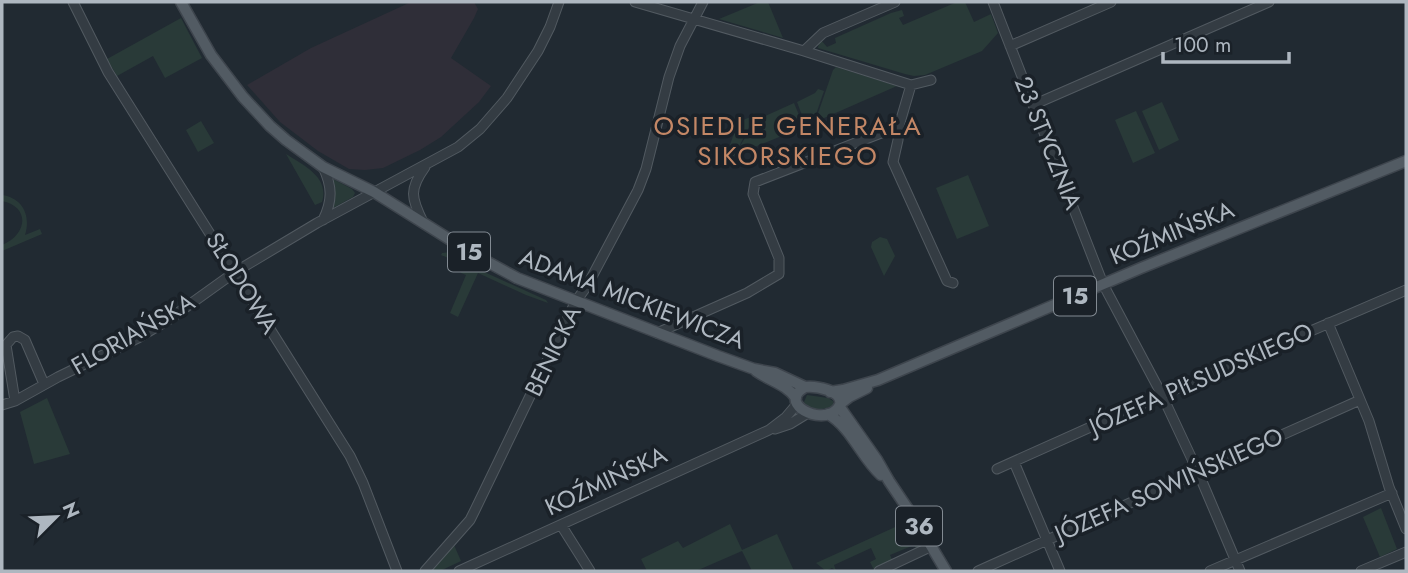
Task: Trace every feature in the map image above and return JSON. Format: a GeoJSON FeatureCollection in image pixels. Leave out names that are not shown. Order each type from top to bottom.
{"type":"FeatureCollection","features":[{"type":"Feature","properties":{"kind":"main road","name":"ADAMA MICKIEWICZA"},"geometry":{"type":"LineString","coordinates":[[181,2],[211,55],[253,108],[286,140],[323,167],[374,192],[500,270],[657,333],[754,369],[775,373],[805,387]]}},
{"type":"Feature","properties":{"kind":"main road","name":"KOŹMIŃSKA"},"geometry":{"type":"LineString","coordinates":[[830,391],[878,380],[1103,284],[1406,161]]}},
{"type":"Feature","properties":{"kind":"main road","name":"ADAMA MICKIEWICZA"},"geometry":{"type":"LineString","coordinates":[[754,369],[767,379],[785,387],[796,401]]}},
{"type":"Feature","properties":{"kind":"main road","name":"KOŹMIŃSKA"},"geometry":{"type":"LineString","coordinates":[[840,405],[878,380]]}},
{"type":"Feature","properties":{"kind":"main road","name":"15"},"geometry":{"type":"LineString","coordinates":[[805,387],[830,391]]}},
{"type":"Feature","properties":{"kind":"main road"},"geometry":{"type":"LineString","coordinates":[[796,401],[799,391],[805,387]]}},
{"type":"Feature","properties":{"kind":"main road"},"geometry":{"type":"LineString","coordinates":[[830,391],[838,396],[840,405]]}},
{"type":"Feature","properties":{"kind":"main road","name":"15"},"geometry":{"type":"LineString","coordinates":[[796,401],[800,409],[808,413]]}},
{"type":"Feature","properties":{"kind":"main road","name":"15"},"geometry":{"type":"LineString","coordinates":[[828,414],[840,405]]}},
{"type":"Feature","properties":{"kind":"main road","name":"36"},"geometry":{"type":"LineString","coordinates":[[840,405],[946,571]]}},
{"type":"Feature","properties":{"kind":"main road"},"geometry":{"type":"LineString","coordinates":[[808,413],[828,414]]}},
{"type":"Feature","properties":{"kind":"main road","name":"36"},"geometry":{"type":"LineString","coordinates":[[828,414],[843,425],[874,468],[889,481]]}},
{"type":"Feature","properties":{"kind":"street","name":"SŁODOWA"},"geometry":{"type":"LineString","coordinates":[[73,2],[108,72],[350,456],[397,571]]}},
{"type":"Feature","properties":{"kind":"street","name":"FLORIAŃSKA"},"geometry":{"type":"LineString","coordinates":[[2,405],[15,401],[138,338],[169,320],[235,272],[458,147],[480,128],[507,98],[538,51],[559,2]]}},
{"type":"Feature","properties":{"kind":"street"},"geometry":{"type":"LineString","coordinates":[[635,2],[911,85],[931,80]]}},
{"type":"Feature","properties":{"kind":"street","name":"BENICKA"},"geometry":{"type":"LineString","coordinates":[[425,571],[470,520],[576,301],[587,286],[638,190],[652,149],[669,77],[680,46],[703,2]]}},
{"type":"Feature","properties":{"kind":"street"},"geometry":{"type":"LineString","coordinates":[[804,51],[823,33],[895,2]]}},
{"type":"Feature","properties":{"kind":"street","name":"23 STYCZNIA"},"geometry":{"type":"LineString","coordinates":[[993,2],[1103,284],[1162,395],[1240,571]]}},
{"type":"Feature","properties":{"kind":"street"},"geometry":{"type":"LineString","coordinates":[[1010,46],[1111,2]]}},
{"type":"Feature","properties":{"kind":"street"},"geometry":{"type":"LineString","coordinates":[[1033,105],[1269,2]]}},
{"type":"Feature","properties":{"kind":"street"},"geometry":{"type":"LineString","coordinates":[[911,85],[898,126],[898,140],[892,162],[947,281],[953,283]]}},
{"type":"Feature","properties":{"kind":"street"},"geometry":{"type":"LineString","coordinates":[[657,333],[747,293],[779,274],[779,258],[753,194],[755,182],[898,126]]}},
{"type":"Feature","properties":{"kind":"street"},"geometry":{"type":"LineString","coordinates":[[423,222],[413,198],[413,188],[426,166]]}},
{"type":"Feature","properties":{"kind":"street"},"geometry":{"type":"LineString","coordinates":[[322,221],[331,192],[330,181],[323,167]]}},
{"type":"Feature","properties":{"kind":"street","name":"JÓZEFA PIŁSUDSKIEGO"},"geometry":{"type":"LineString","coordinates":[[997,469],[1406,290]]}},
{"type":"Feature","properties":{"kind":"street"},"geometry":{"type":"LineString","coordinates":[[1328,323],[1369,421],[1406,529]]}},
{"type":"Feature","properties":{"kind":"street"},"geometry":{"type":"LineString","coordinates":[[15,401],[6,345],[13,337],[18,336],[25,340],[48,382]]}},
{"type":"Feature","properties":{"kind":"street","name":"JÓZEFA SOWIŃSKIEGO"},"geometry":{"type":"LineString","coordinates":[[978,571],[1360,400]]}},
{"type":"Feature","properties":{"kind":"street","name":"KOŹMIŃSKA"},"geometry":{"type":"LineString","coordinates":[[459,571],[769,430],[786,417],[796,401]]}},
{"type":"Feature","properties":{"kind":"street","name":"KOŹMIŃSKA"},"geometry":{"type":"LineString","coordinates":[[769,430],[779,429],[808,413]]}},
{"type":"Feature","properties":{"kind":"street"},"geometry":{"type":"LineString","coordinates":[[1014,462],[1060,571]]}},
{"type":"Feature","properties":{"kind":"street"},"geometry":{"type":"LineString","coordinates":[[1210,571],[1392,493]]}},
{"type":"Feature","properties":{"kind":"street"},"geometry":{"type":"LineString","coordinates":[[561,525],[590,571]]}},
{"type":"Feature","properties":{"kind":"street"},"geometry":{"type":"LineString","coordinates":[[879,571],[932,546]]}},
{"type":"Feature","properties":{"kind":"street"},"geometry":{"type":"LineString","coordinates":[[1361,571],[1406,552]]}},
{"type":"Feature","properties":{"kind":"shaded area"},"geometry":{"type":"Polygon","coordinates":[[[411,2],[474,2],[478,9],[451,58],[491,86],[479,102],[441,137],[420,150],[383,168],[349,169],[318,151],[280,122],[247,85],[311,48],[411,2]]]}},
{"type":"Feature","properties":{"kind":"shaded area"},"geometry":{"type":"Polygon","coordinates":[[[760,2],[768,2],[783,38],[719,19],[760,2]]]}},
{"type":"Feature","properties":{"kind":"shaded area"},"geometry":{"type":"Polygon","coordinates":[[[957,2],[965,2],[974,22],[991,14],[998,33],[982,51],[925,75],[905,74],[818,48],[821,40],[827,47],[836,43],[835,38],[891,13],[902,10],[904,16],[899,18],[903,25],[957,2]]]}},
{"type":"Feature","properties":{"kind":"shaded area"},"geometry":{"type":"Polygon","coordinates":[[[181,18],[202,58],[165,78],[153,56],[117,76],[107,59],[181,18]]]}},
{"type":"Feature","properties":{"kind":"shaded area"},"geometry":{"type":"Polygon","coordinates":[[[836,67],[897,86],[815,122],[836,67]]]}},
{"type":"Feature","properties":{"kind":"shaded area"},"geometry":{"type":"Polygon","coordinates":[[[818,89],[824,91],[813,123],[806,126],[797,102],[818,89]]]}},
{"type":"Feature","properties":{"kind":"shaded area"},"geometry":{"type":"Polygon","coordinates":[[[1162,102],[1179,140],[1159,150],[1142,111],[1162,102]]]}},
{"type":"Feature","properties":{"kind":"shaded area"},"geometry":{"type":"Polygon","coordinates":[[[794,103],[804,127],[735,155],[757,117],[763,117],[794,103]]]}},
{"type":"Feature","properties":{"kind":"shaded area"},"geometry":{"type":"Polygon","coordinates":[[[1136,111],[1155,153],[1133,163],[1115,120],[1136,111]]]}},
{"type":"Feature","properties":{"kind":"shaded area"},"geometry":{"type":"Polygon","coordinates":[[[754,112],[755,116],[734,156],[725,159],[738,122],[753,116],[754,112]]]}},
{"type":"Feature","properties":{"kind":"shaded area"},"geometry":{"type":"Polygon","coordinates":[[[201,121],[214,143],[198,152],[186,130],[201,121]]]}},
{"type":"Feature","properties":{"kind":"shaded area"},"geometry":{"type":"Polygon","coordinates":[[[286,154],[307,167],[319,179],[323,193],[322,202],[315,205],[286,154]]]}},
{"type":"Feature","properties":{"kind":"shaded area"},"geometry":{"type":"Polygon","coordinates":[[[968,175],[989,226],[957,239],[936,188],[968,175]]]}},
{"type":"Feature","properties":{"kind":"shaded area"},"geometry":{"type":"Polygon","coordinates":[[[333,179],[355,193],[353,197],[333,208],[335,196],[333,179]]]}},
{"type":"Feature","properties":{"kind":"shaded area"},"geometry":{"type":"Polygon","coordinates":[[[2,195],[15,200],[24,209],[27,221],[25,235],[40,229],[42,234],[2,251],[2,245],[17,235],[22,222],[18,209],[2,201],[2,195]]]}},
{"type":"Feature","properties":{"kind":"shaded area"},"geometry":{"type":"Polygon","coordinates":[[[880,237],[887,239],[895,256],[884,276],[871,247],[872,242],[880,237]]]}},
{"type":"Feature","properties":{"kind":"shaded area"},"geometry":{"type":"Polygon","coordinates":[[[451,252],[482,271],[548,303],[478,273],[458,317],[450,313],[466,275],[461,273],[458,264],[441,255],[451,252]]]}},
{"type":"Feature","properties":{"kind":"shaded area"},"geometry":{"type":"Polygon","coordinates":[[[807,395],[828,398],[833,401],[834,406],[810,408],[804,402],[807,395]]]}},
{"type":"Feature","properties":{"kind":"shaded area"},"geometry":{"type":"Polygon","coordinates":[[[47,398],[70,454],[34,464],[20,412],[47,398]]]}},
{"type":"Feature","properties":{"kind":"shaded area"},"geometry":{"type":"Polygon","coordinates":[[[1381,508],[1397,549],[1380,557],[1363,517],[1381,508]]]}},
{"type":"Feature","properties":{"kind":"shaded area"},"geometry":{"type":"Polygon","coordinates":[[[904,523],[919,546],[917,550],[914,545],[890,555],[893,561],[874,570],[870,562],[876,559],[871,548],[834,565],[836,571],[832,568],[826,571],[816,563],[904,523]]]}},
{"type":"Feature","properties":{"kind":"shaded area"},"geometry":{"type":"Polygon","coordinates":[[[730,524],[742,550],[777,534],[794,571],[752,571],[742,551],[696,571],[647,571],[641,559],[678,541],[683,548],[730,524]]]}},
{"type":"Feature","properties":{"kind":"shaded area"},"geometry":{"type":"Polygon","coordinates":[[[454,545],[461,561],[440,571],[432,571],[454,545]]]}},
{"type":"Feature","properties":{"kind":"district","name":"OSIEDLE GENERAŁA SIKORSKIEGO"},"geometry":{"type":"Point","coordinates":[788,141]}}]}
